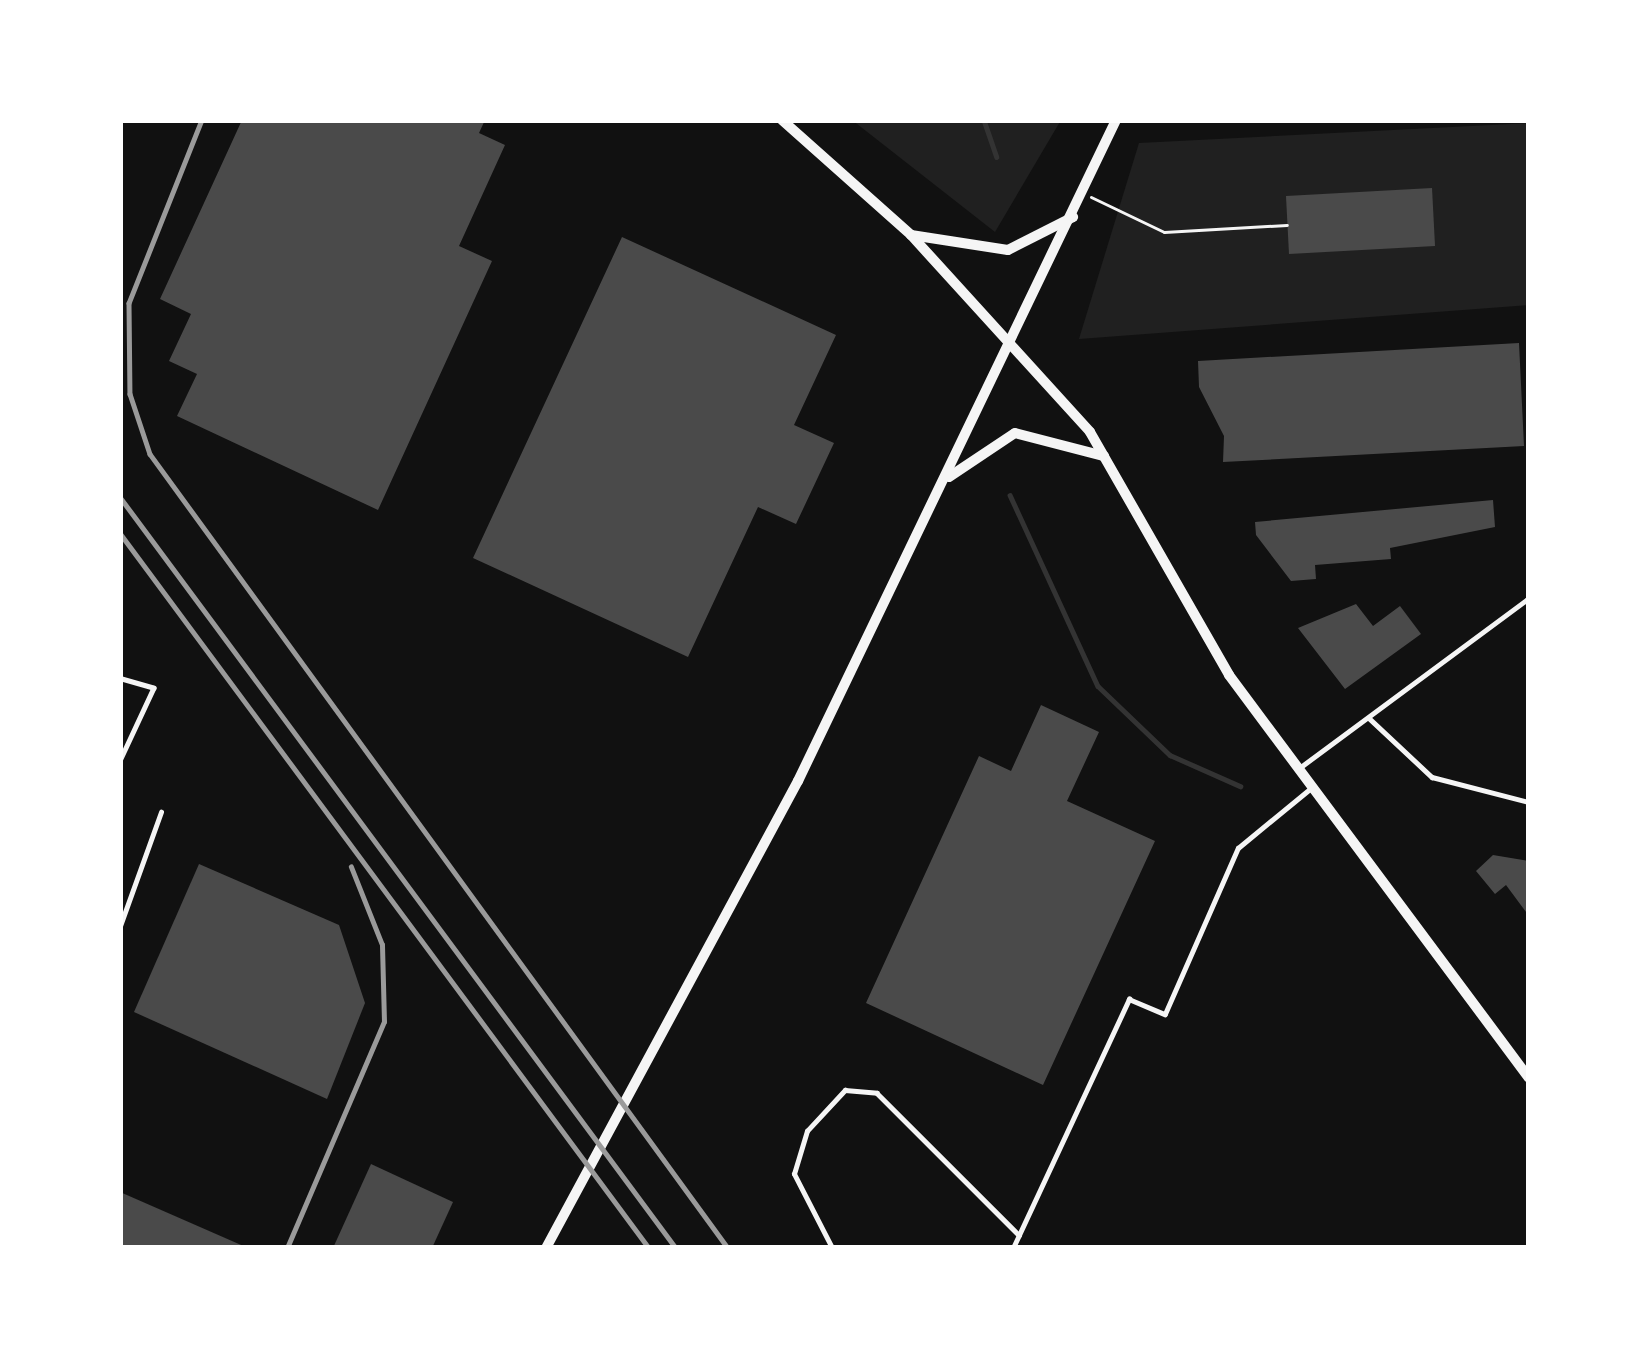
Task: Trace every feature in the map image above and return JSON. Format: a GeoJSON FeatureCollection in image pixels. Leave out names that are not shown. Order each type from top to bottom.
{"type":"FeatureCollection","features":[{"type":"Feature","properties":{"kind":"street"},"geometry":{"type":"LineString","coordinates":[[782,120],[910,235],[1108,457],[1221,662],[1529,1078]]}},
{"type":"Feature","properties":{"kind":"street"},"geometry":{"type":"LineString","coordinates":[[550,1242],[657,1058],[1076,216],[1116,120]]}},
{"type":"Feature","properties":{"kind":"street"},"geometry":{"type":"LineString","coordinates":[[910,235],[1008,250],[1076,216]]}},
{"type":"Feature","properties":{"kind":"street"},"geometry":{"type":"LineString","coordinates":[[946,479],[1015,433],[1108,457]]}},
{"type":"Feature","properties":{"kind":"lane"},"geometry":{"type":"LineString","coordinates":[[1297,769],[1529,598]]}},
{"type":"Feature","properties":{"kind":"lane"},"geometry":{"type":"LineString","coordinates":[[120,678],[154,688],[120,761]]}},
{"type":"Feature","properties":{"kind":"lane"},"geometry":{"type":"LineString","coordinates":[[1370,718],[1432,777],[1529,802]]}},
{"type":"Feature","properties":{"kind":"lane"},"geometry":{"type":"LineString","coordinates":[[1013,1248],[1129,999],[1165,1014],[1238,848],[1311,788]]}},
{"type":"Feature","properties":{"kind":"lane"},"geometry":{"type":"LineString","coordinates":[[120,926],[161,812]]}},
{"type":"Feature","properties":{"kind":"lane"},"geometry":{"type":"LineString","coordinates":[[832,1248],[794,1174],[807,1131],[845,1090],[878,1093],[1019,1235]]}},
{"type":"Feature","properties":{"kind":"path"},"geometry":{"type":"LineString","coordinates":[[1085,193],[1164,232],[1287,225]]}},
{"type":"Feature","properties":{"kind":"shaded area"},"geometry":{"type":"Polygon","coordinates":[[[852,120],[1061,120],[995,232],[852,120]]]}},
{"type":"Feature","properties":{"kind":"shaded area"},"geometry":{"type":"Polygon","coordinates":[[[1529,123],[1529,305],[1079,339],[1139,143],[1529,123]]]}},
{"type":"Feature","properties":{"kind":"building"},"geometry":{"type":"Polygon","coordinates":[[[242,120],[485,120],[479,133],[505,145],[459,246],[492,261],[378,510],[177,416],[197,374],[169,361],[191,314],[160,299],[242,120]]]}},
{"type":"Feature","properties":{"kind":"building"},"geometry":{"type":"Polygon","coordinates":[[[1432,188],[1435,246],[1289,254],[1286,196],[1432,188]]]}},
{"type":"Feature","properties":{"kind":"building"},"geometry":{"type":"Polygon","coordinates":[[[622,237],[836,335],[794,425],[834,443],[796,524],[758,507],[688,657],[473,558],[622,237]]]}},
{"type":"Feature","properties":{"kind":"building"},"geometry":{"type":"Polygon","coordinates":[[[1519,343],[1524,446],[1223,462],[1224,436],[1199,387],[1198,361],[1519,343]]]}},
{"type":"Feature","properties":{"kind":"building"},"geometry":{"type":"Polygon","coordinates":[[[1493,500],[1495,527],[1390,548],[1391,559],[1315,565],[1316,579],[1291,581],[1256,535],[1255,522],[1493,500]]]}},
{"type":"Feature","properties":{"kind":"building"},"geometry":{"type":"Polygon","coordinates":[[[1356,604],[1373,626],[1400,606],[1421,634],[1345,689],[1298,628],[1356,604]]]}},
{"type":"Feature","properties":{"kind":"building"},"geometry":{"type":"Polygon","coordinates":[[[1041,705],[1099,732],[1067,801],[1155,841],[1043,1085],[866,1003],[979,756],[1011,771],[1041,705]]]}},
{"type":"Feature","properties":{"kind":"building"},"geometry":{"type":"Polygon","coordinates":[[[1493,855],[1529,861],[1529,916],[1506,885],[1495,894],[1476,871],[1493,855]]]}},
{"type":"Feature","properties":{"kind":"building"},"geometry":{"type":"Polygon","coordinates":[[[199,864],[339,925],[365,1003],[327,1099],[134,1012],[199,864]]]}},
{"type":"Feature","properties":{"kind":"building"},"geometry":{"type":"Polygon","coordinates":[[[371,1164],[453,1202],[432,1248],[333,1248],[371,1164]]]}},
{"type":"Feature","properties":{"kind":"building"},"geometry":{"type":"Polygon","coordinates":[[[120,1192],[248,1248],[120,1248],[120,1192]]]}},
{"type":"Feature","properties":{"kind":"waterway"},"geometry":{"type":"LineString","coordinates":[[984,120],[997,157]]}},
{"type":"Feature","properties":{"kind":"waterway"},"geometry":{"type":"LineString","coordinates":[[1010,495],[1098,686],[1170,755],[1240,786]]}},
{"type":"Feature","properties":{"kind":"railway"},"geometry":{"type":"LineString","coordinates":[[202,120],[129,303],[130,394],[150,454],[728,1248]]}},
{"type":"Feature","properties":{"kind":"railway"},"geometry":{"type":"LineString","coordinates":[[120,497],[676,1248]]}},
{"type":"Feature","properties":{"kind":"railway"},"geometry":{"type":"LineString","coordinates":[[120,533],[649,1248]]}},
{"type":"Feature","properties":{"kind":"railway"},"geometry":{"type":"LineString","coordinates":[[287,1248],[384,1022],[382,945],[351,867]]}}]}
